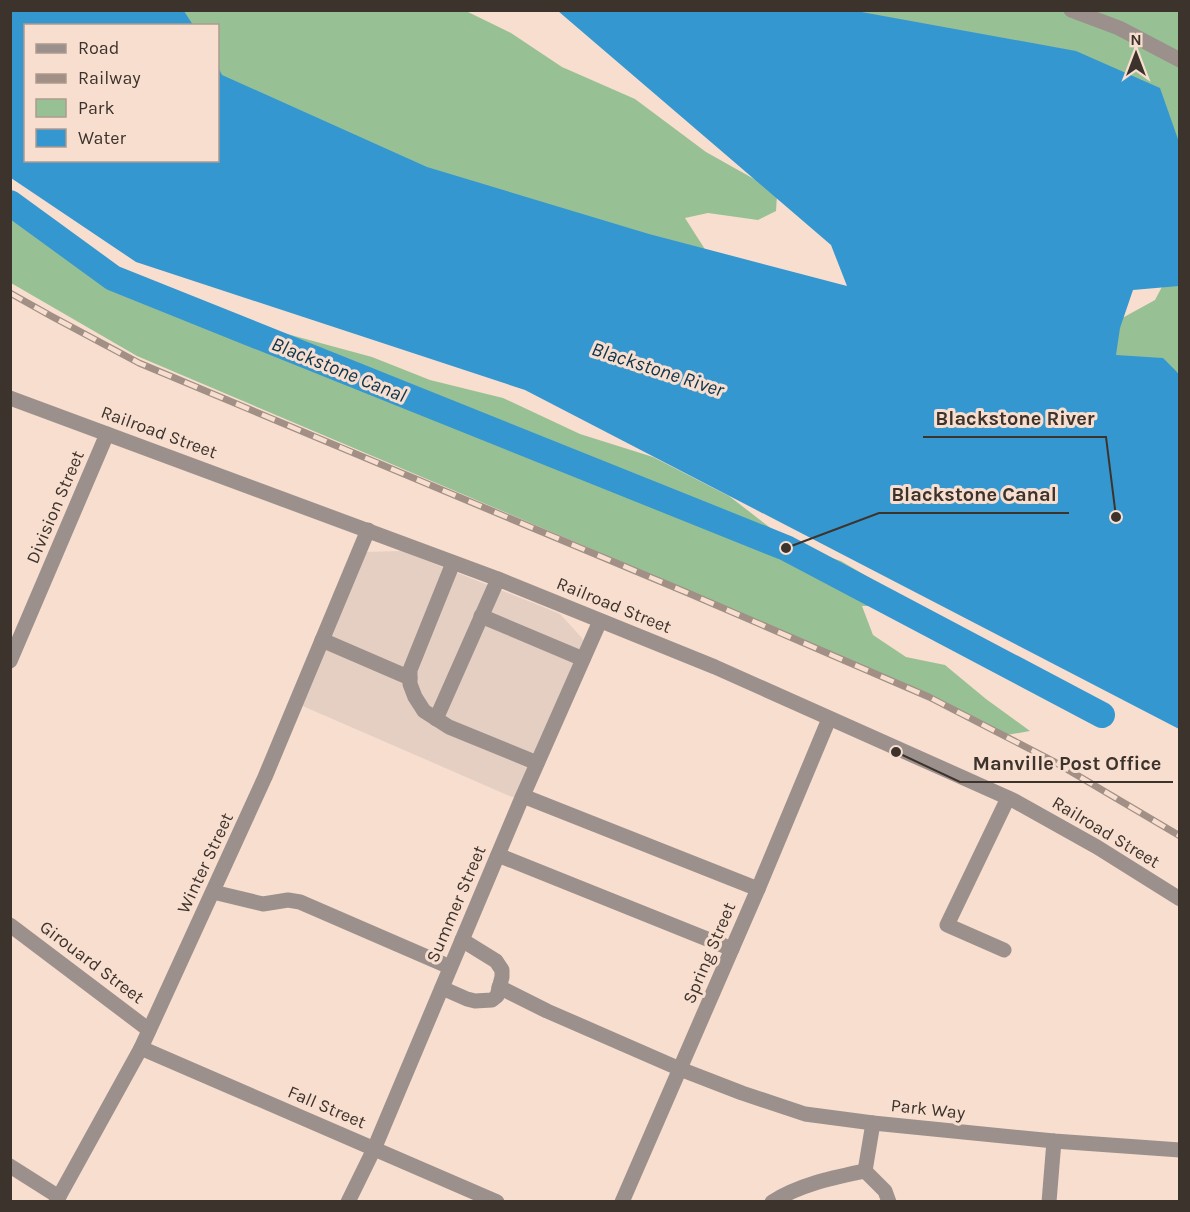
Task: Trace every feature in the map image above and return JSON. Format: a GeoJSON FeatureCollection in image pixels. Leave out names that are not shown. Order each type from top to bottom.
{"type":"FeatureCollection","features":[{"type":"Feature","properties":{"kind":"street"},"geometry":{"type":"LineString","coordinates":[[1071,10],[1119,28],[1179,60]]}},
{"type":"Feature","properties":{"kind":"street","name":"Railroad Street"},"geometry":{"type":"LineString","coordinates":[[10,398],[498,579],[715,668],[1008,798],[1097,847],[1179,899]]}},
{"type":"Feature","properties":{"kind":"street","name":"Division Street"},"geometry":{"type":"LineString","coordinates":[[10,661],[107,434]]}},
{"type":"Feature","properties":{"kind":"street","name":"Winter Street"},"geometry":{"type":"LineString","coordinates":[[57,1199],[141,1048],[265,777],[368,530]]}},
{"type":"Feature","properties":{"kind":"street"},"geometry":{"type":"LineString","coordinates":[[453,563],[410,670],[410,684],[415,697],[424,711],[449,727],[537,763]]}},
{"type":"Feature","properties":{"kind":"street"},"geometry":{"type":"LineString","coordinates":[[436,718],[498,579]]}},
{"type":"Feature","properties":{"kind":"street"},"geometry":{"type":"LineString","coordinates":[[481,616],[583,659]]}},
{"type":"Feature","properties":{"kind":"street","name":"Summer Street"},"geometry":{"type":"LineString","coordinates":[[348,1202],[374,1149],[537,763],[600,621]]}},
{"type":"Feature","properties":{"kind":"street"},"geometry":{"type":"LineString","coordinates":[[322,640],[410,678]]}},
{"type":"Feature","properties":{"kind":"street","name":"Spring Street"},"geometry":{"type":"LineString","coordinates":[[622,1202],[758,889],[829,718]]}},
{"type":"Feature","properties":{"kind":"street"},"geometry":{"type":"LineString","coordinates":[[523,796],[758,889]]}},
{"type":"Feature","properties":{"kind":"street"},"geometry":{"type":"LineString","coordinates":[[1004,950],[947,926],[1008,798]]}},
{"type":"Feature","properties":{"kind":"street"},"geometry":{"type":"LineString","coordinates":[[498,855],[732,949]]}},
{"type":"Feature","properties":{"kind":"street"},"geometry":{"type":"LineString","coordinates":[[213,892],[263,904],[288,900],[300,902],[450,968]]}},
{"type":"Feature","properties":{"kind":"street","name":"Girouard Street"},"geometry":{"type":"LineString","coordinates":[[10,925],[149,1030]]}},
{"type":"Feature","properties":{"kind":"street"},"geometry":{"type":"LineString","coordinates":[[442,988],[475,1001],[492,1000],[497,996],[502,970],[496,961],[462,940]]}},
{"type":"Feature","properties":{"kind":"street","name":"Park Way"},"geometry":{"type":"LineString","coordinates":[[499,987],[680,1069],[806,1114],[1054,1141],[1179,1150]]}},
{"type":"Feature","properties":{"kind":"street","name":"Fall Street"},"geometry":{"type":"LineString","coordinates":[[141,1048],[497,1202]]}},
{"type":"Feature","properties":{"kind":"street"},"geometry":{"type":"LineString","coordinates":[[865,1171],[873,1123]]}},
{"type":"Feature","properties":{"kind":"street"},"geometry":{"type":"LineString","coordinates":[[1049,1202],[1054,1141]]}},
{"type":"Feature","properties":{"kind":"street"},"geometry":{"type":"LineString","coordinates":[[10,1166],[57,1199]]}},
{"type":"Feature","properties":{"kind":"street"},"geometry":{"type":"LineString","coordinates":[[772,1202],[788,1192],[816,1182],[865,1171]]}},
{"type":"Feature","properties":{"kind":"street"},"geometry":{"type":"LineString","coordinates":[[865,1171],[885,1191],[889,1202]]}},
{"type":"Feature","properties":{"kind":"shaded area"},"geometry":{"type":"Polygon","coordinates":[[[402,551],[560,614],[582,638],[583,641],[520,797],[512,797],[298,704],[362,552],[402,551]]]}},
{"type":"Feature","properties":{"kind":"green space"},"geometry":{"type":"Polygon","coordinates":[[[167,11],[466,11],[511,33],[562,67],[635,99],[706,152],[763,184],[777,195],[776,211],[758,220],[708,213],[685,218],[708,254],[649,241],[629,228],[523,225],[219,105],[219,24],[169,24],[167,11]]]}},
{"type":"Feature","properties":{"kind":"green space"},"geometry":{"type":"Polygon","coordinates":[[[846,11],[1179,11],[1179,373],[1153,362],[1116,359],[1115,322],[1155,300],[1173,266],[846,11]]]}},
{"type":"Feature","properties":{"kind":"green space"},"geometry":{"type":"Polygon","coordinates":[[[11,212],[68,257],[202,311],[372,357],[430,380],[503,398],[580,434],[653,457],[729,496],[794,546],[841,561],[910,602],[902,615],[877,606],[862,606],[873,635],[906,657],[945,665],[1030,731],[1001,736],[898,684],[587,547],[137,356],[11,283],[11,212]]]}},
{"type":"Feature","properties":{"kind":"water"},"geometry":{"type":"Polygon","coordinates":[[[10,11],[184,11],[192,24],[24,24],[24,162],[219,162],[219,69],[222,75],[427,167],[649,234],[847,286],[831,245],[558,11],[856,11],[1076,51],[1160,88],[1179,142],[1179,286],[1133,290],[1120,328],[1116,355],[1163,358],[1179,374],[1179,729],[525,390],[136,262],[11,178],[10,11]]]}},
{"type":"Feature","properties":{"kind":"waterway","name":"Blackstone Canal"},"geometry":{"type":"LineString","coordinates":[[10,203],[113,278],[786,548],[1102,715]]}},
{"type":"Feature","properties":{"kind":"railway"},"geometry":{"type":"LineString","coordinates":[[10,293],[139,363],[688,593],[929,697],[1053,761],[1180,836]]}},
{"type":"Feature","properties":{"kind":"place","name":"Blackstone River"},"geometry":{"type":"Point","coordinates":[1116,517]}},
{"type":"Feature","properties":{"kind":"place","name":"Blackstone Canal"},"geometry":{"type":"Point","coordinates":[786,548]}},
{"type":"Feature","properties":{"kind":"place","name":"Manville Post Office"},"geometry":{"type":"Point","coordinates":[896,752]}}]}
